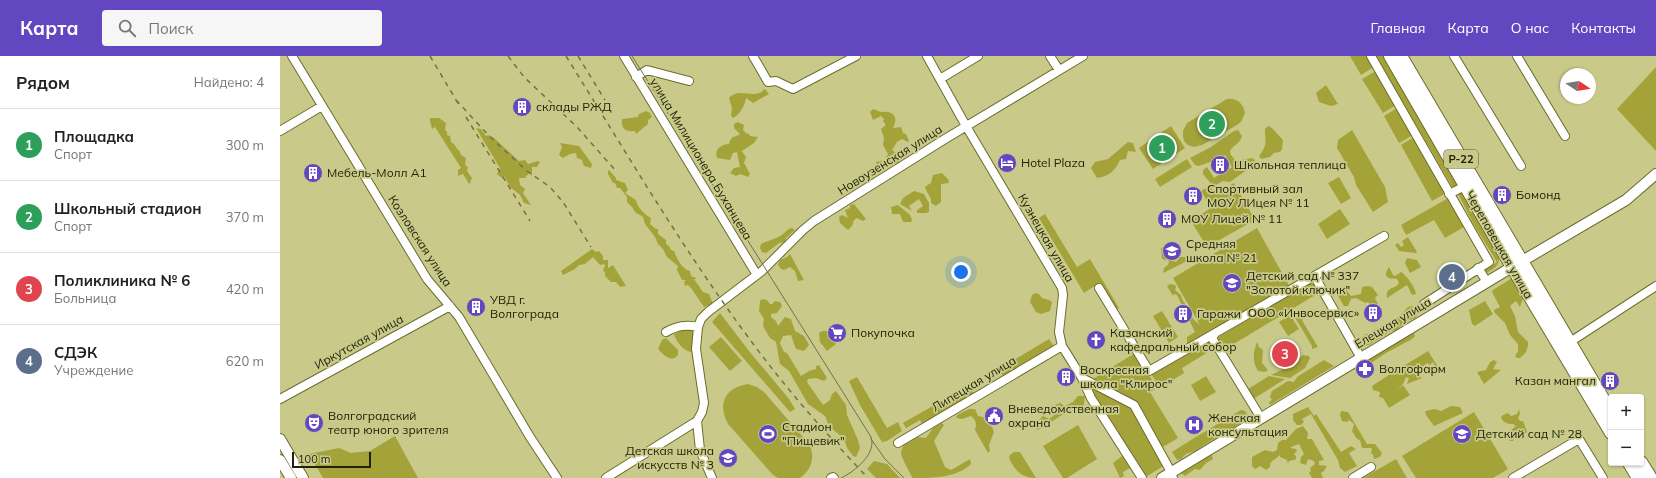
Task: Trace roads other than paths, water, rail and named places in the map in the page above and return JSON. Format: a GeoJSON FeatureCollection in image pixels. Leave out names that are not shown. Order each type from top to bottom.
{"type":"FeatureCollection","features":[{"type":"Feature","properties":{"kind":"highway","name":"Череповецкая улица"},"geometry":{"type":"LineString","coordinates":[[1390,56],[1465,186],[1570,342],[1608,407]]}},
{"type":"Feature","properties":{"kind":"highway","name":"Череповецкая улица"},"geometry":{"type":"LineString","coordinates":[[1401,56],[1609,430]]}},
{"type":"Feature","properties":{"kind":"highway"},"geometry":{"type":"LineString","coordinates":[[1631,466],[1638,478]]}},
{"type":"Feature","properties":{"kind":"highway"},"geometry":{"type":"LineString","coordinates":[[1643,466],[1650,478]]}},
{"type":"Feature","properties":{"kind":"main road","name":"Елецкая улица"},"geometry":{"type":"LineString","coordinates":[[1162,478],[1172,475],[1261,418],[1626,200],[1656,174]]}},
{"type":"Feature","properties":{"kind":"main road"},"geometry":{"type":"LineString","coordinates":[[280,439],[303,478]]}},
{"type":"Feature","properties":{"kind":"main road"},"geometry":{"type":"LineString","coordinates":[[280,460],[291,478]]}},
{"type":"Feature","properties":{"kind":"street","name":"Козловская улица"},"geometry":{"type":"LineString","coordinates":[[292,56],[427,278],[459,317],[530,437],[557,478]]}},
{"type":"Feature","properties":{"kind":"street","name":"улица Милиционера Буханцева"},"geometry":{"type":"LineString","coordinates":[[624,56],[757,275]]}},
{"type":"Feature","properties":{"kind":"street"},"geometry":{"type":"LineString","coordinates":[[753,56],[768,82],[776,82],[793,89],[856,56]]}},
{"type":"Feature","properties":{"kind":"street","name":"Кузнецкая улица"},"geometry":{"type":"LineString","coordinates":[[927,56],[966,126],[1062,288],[1063,295],[1059,332],[1062,346],[1082,378]]}},
{"type":"Feature","properties":{"kind":"street"},"geometry":{"type":"LineString","coordinates":[[940,79],[978,56]]}},
{"type":"Feature","properties":{"kind":"street"},"geometry":{"type":"LineString","coordinates":[[1050,56],[1059,70]]}},
{"type":"Feature","properties":{"kind":"street","name":"Новоузенская улица"},"geometry":{"type":"LineString","coordinates":[[698,327],[700,319],[757,275],[803,230],[814,222],[966,126],[1083,56]]}},
{"type":"Feature","properties":{"kind":"street"},"geometry":{"type":"LineString","coordinates":[[1371,56],[1489,262],[1424,304]]}},
{"type":"Feature","properties":{"kind":"street"},"geometry":{"type":"LineString","coordinates":[[1454,56],[1521,166]]}},
{"type":"Feature","properties":{"kind":"street"},"geometry":{"type":"LineString","coordinates":[[1517,56],[1565,136]]}},
{"type":"Feature","properties":{"kind":"street"},"geometry":{"type":"LineString","coordinates":[[636,77],[649,66],[689,81]]}},
{"type":"Feature","properties":{"kind":"street"},"geometry":{"type":"LineString","coordinates":[[280,131],[322,106]]}},
{"type":"Feature","properties":{"kind":"street"},"geometry":{"type":"LineString","coordinates":[[1449,194],[1465,186]]}},
{"type":"Feature","properties":{"kind":"street"},"geometry":{"type":"LineString","coordinates":[[1099,288],[1149,371],[1384,236]]}},
{"type":"Feature","properties":{"kind":"street"},"geometry":{"type":"LineString","coordinates":[[1478,268],[1487,282]]}},
{"type":"Feature","properties":{"kind":"street"},"geometry":{"type":"LineString","coordinates":[[1315,277],[1361,358]]}},
{"type":"Feature","properties":{"kind":"street"},"geometry":{"type":"LineString","coordinates":[[1570,342],[1656,286]]}},
{"type":"Feature","properties":{"kind":"street","name":"Иркутская улица"},"geometry":{"type":"LineString","coordinates":[[280,399],[450,306]]}},
{"type":"Feature","properties":{"kind":"street"},"geometry":{"type":"LineString","coordinates":[[606,478],[697,420],[702,412],[704,402],[696,349],[698,327],[690,325],[680,326],[666,332]]}},
{"type":"Feature","properties":{"kind":"street"},"geometry":{"type":"LineString","coordinates":[[1214,335],[1212,338],[1261,418]]}},
{"type":"Feature","properties":{"kind":"street","name":"Липецкая улица"},"geometry":{"type":"LineString","coordinates":[[898,443],[1062,346]]}},
{"type":"Feature","properties":{"kind":"street"},"geometry":{"type":"LineString","coordinates":[[1082,378],[1134,404],[1172,475]]}},
{"type":"Feature","properties":{"kind":"street"},"geometry":{"type":"LineString","coordinates":[[1082,378],[1091,398],[1142,478]]}},
{"type":"Feature","properties":{"kind":"street"},"geometry":{"type":"LineString","coordinates":[[697,420],[700,450],[712,478]]}},
{"type":"Feature","properties":{"kind":"street"},"geometry":{"type":"LineString","coordinates":[[1513,478],[1579,439],[1602,478]]}},
{"type":"Feature","properties":{"kind":"street"},"geometry":{"type":"LineString","coordinates":[[1353,478],[1372,467]]}},
{"type":"Feature","properties":{"kind":"tram line"},"geometry":{"type":"LineString","coordinates":[[632,56],[871,437],[871,450],[868,456],[858,467],[841,478]]}},
{"type":"Feature","properties":{"kind":"tram line"},"geometry":{"type":"LineString","coordinates":[[871,439],[885,459],[904,478]]}},
{"type":"Feature","properties":{"kind":"railway"},"geometry":{"type":"LineString","coordinates":[[430,56],[459,105]]}},
{"type":"Feature","properties":{"kind":"railway"},"geometry":{"type":"LineString","coordinates":[[508,56],[524,77],[577,127],[615,170]]}},
{"type":"Feature","properties":{"kind":"railway"},"geometry":{"type":"LineString","coordinates":[[566,56],[680,239],[729,310],[795,397],[868,478]]}},
{"type":"Feature","properties":{"kind":"railway"},"geometry":{"type":"LineString","coordinates":[[578,56],[605,100]]}},
{"type":"Feature","properties":{"kind":"railway"},"geometry":{"type":"LineString","coordinates":[[456,100],[491,138],[527,171],[550,187],[563,202],[591,247]]}},
{"type":"Feature","properties":{"kind":"railway"},"geometry":{"type":"LineString","coordinates":[[466,117],[530,221]]}},
{"type":"Feature","properties":{"kind":"place","name":"склады РЖД"},"geometry":{"type":"Point","coordinates":[522,107]}},
{"type":"Feature","properties":{"kind":"place","name":"Школьный стадион"},"geometry":{"type":"Point","coordinates":[1212,124]}},
{"type":"Feature","properties":{"kind":"place","name":"Площадка"},"geometry":{"type":"Point","coordinates":[1162,148]}},
{"type":"Feature","properties":{"kind":"place","name":"Hotel Plaza"},"geometry":{"type":"Point","coordinates":[1007,163]}},
{"type":"Feature","properties":{"kind":"place","name":"Школьная теплица"},"geometry":{"type":"Point","coordinates":[1220,165]}},
{"type":"Feature","properties":{"kind":"place","name":"Мебель-Молл А1"},"geometry":{"type":"Point","coordinates":[313,173]}},
{"type":"Feature","properties":{"kind":"place","name":"Бомонд"},"geometry":{"type":"Point","coordinates":[1502,195]}},
{"type":"Feature","properties":{"kind":"place","name":"Спортивный зал МОУ ЛИцея № 11"},"geometry":{"type":"Point","coordinates":[1193,196]}},
{"type":"Feature","properties":{"kind":"place","name":"МОУ Лицей № 11"},"geometry":{"type":"Point","coordinates":[1167,219]}},
{"type":"Feature","properties":{"kind":"place","name":"Средняя школа № 21"},"geometry":{"type":"Point","coordinates":[1172,251]}},
{"type":"Feature","properties":{"kind":"place","name":"СДЭК"},"geometry":{"type":"Point","coordinates":[1452,277]}},
{"type":"Feature","properties":{"kind":"place","name":"Детский сад № 337 \"Золотой ключик\""},"geometry":{"type":"Point","coordinates":[1232,283]}},
{"type":"Feature","properties":{"kind":"place","name":"УВД г. Волгограда"},"geometry":{"type":"Point","coordinates":[476,307]}},
{"type":"Feature","properties":{"kind":"place","name":"ООО «Инвосервис»"},"geometry":{"type":"Point","coordinates":[1373,313]}},
{"type":"Feature","properties":{"kind":"place","name":"Гаражи"},"geometry":{"type":"Point","coordinates":[1183,314]}},
{"type":"Feature","properties":{"kind":"place","name":"Покупочка"},"geometry":{"type":"Point","coordinates":[837,333]}},
{"type":"Feature","properties":{"kind":"place","name":"Казанский кафедральный собор"},"geometry":{"type":"Point","coordinates":[1096,340]}},
{"type":"Feature","properties":{"kind":"place","name":"Поликлиника № 6"},"geometry":{"type":"Point","coordinates":[1285,354]}},
{"type":"Feature","properties":{"kind":"place","name":"Волгофарм"},"geometry":{"type":"Point","coordinates":[1365,369]}},
{"type":"Feature","properties":{"kind":"place","name":"Воскресная школа \"Клирос\""},"geometry":{"type":"Point","coordinates":[1066,377]}},
{"type":"Feature","properties":{"kind":"place","name":"Казан мангал"},"geometry":{"type":"Point","coordinates":[1610,381]}},
{"type":"Feature","properties":{"kind":"place","name":"Вневедомственная охрана"},"geometry":{"type":"Point","coordinates":[994,416]}},
{"type":"Feature","properties":{"kind":"place","name":"Волгоградский театр юного зрителя"},"geometry":{"type":"Point","coordinates":[314,423]}},
{"type":"Feature","properties":{"kind":"place","name":"Женская консультация"},"geometry":{"type":"Point","coordinates":[1194,425]}},
{"type":"Feature","properties":{"kind":"place","name":"Стадион \"Пищевик\""},"geometry":{"type":"Point","coordinates":[768,434]}},
{"type":"Feature","properties":{"kind":"place","name":"Детский сад № 28"},"geometry":{"type":"Point","coordinates":[1462,434]}},
{"type":"Feature","properties":{"kind":"place","name":"Детская школа искусств № 3"},"geometry":{"type":"Point","coordinates":[728,458]}}]}
